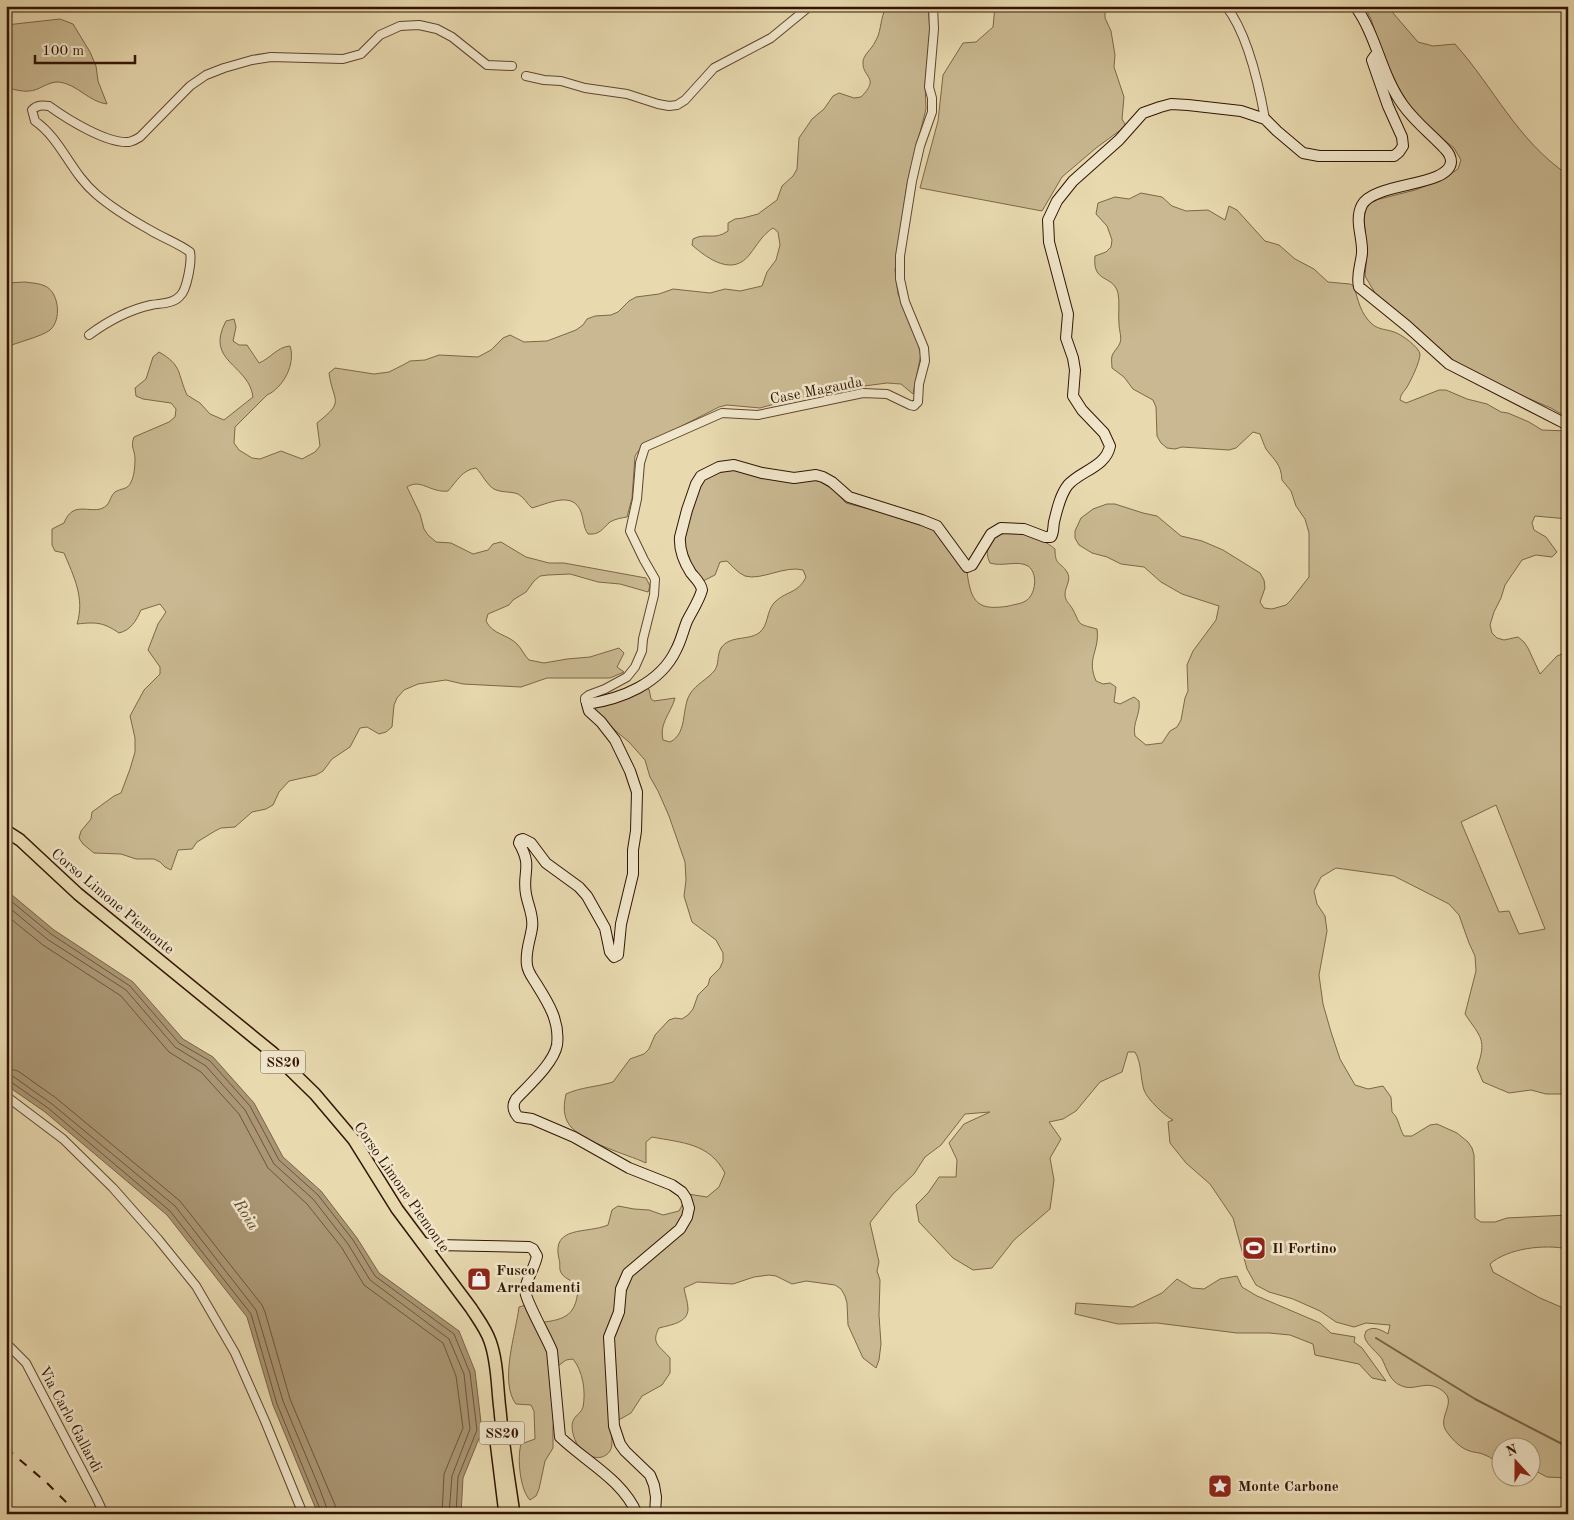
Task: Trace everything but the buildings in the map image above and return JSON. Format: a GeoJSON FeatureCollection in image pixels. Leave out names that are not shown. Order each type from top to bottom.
{"type":"FeatureCollection","features":[{"type":"Feature","properties":{"kind":"main road"},"geometry":{"type":"LineString","coordinates":[[1355,6],[1369,32],[1401,103],[1411,116],[1446,150],[1450,155],[1451,163],[1447,170],[1426,181],[1374,193],[1363,203],[1358,218],[1362,253],[1357,279],[1359,287],[1408,326],[1449,364],[1568,425]]}},
{"type":"Feature","properties":{"kind":"main road"},"geometry":{"type":"LineString","coordinates":[[655,1514],[656,1497],[650,1475],[626,1451],[617,1436],[614,1426],[609,1337],[618,1312],[621,1288],[628,1273],[680,1229],[687,1217],[689,1208],[682,1192],[672,1185],[629,1168],[574,1137],[532,1119],[518,1116],[514,1112],[513,1106],[516,1099],[554,1055],[557,1045],[557,1024],[554,1015],[528,972],[525,956],[532,927],[532,918],[526,893],[527,861],[519,841],[524,839],[531,843],[546,863],[579,887],[587,896],[605,928],[610,952],[614,957],[618,955],[621,924],[633,874],[637,792],[630,770],[615,740],[601,722],[589,711],[587,704],[605,701],[638,688],[659,672],[676,651],[702,590],[700,584],[690,571],[680,548],[680,537],[696,484],[701,476],[719,467],[734,465],[762,473],[794,478],[816,475],[823,477],[832,482],[850,498],[937,526],[967,567],[972,565],[991,534],[1001,528],[1024,529],[1045,537],[1051,537],[1060,501],[1067,485],[1106,457],[1110,446],[1104,433],[1082,410],[1073,396],[1075,370],[1066,338],[1068,314],[1049,242],[1048,230],[1048,220],[1057,201],[1073,181],[1119,140],[1143,113],[1171,104],[1241,110],[1266,119],[1276,131],[1303,153],[1319,156],[1394,156],[1403,146],[1402,137],[1388,106],[1372,60],[1377,53]]}},
{"type":"Feature","properties":{"kind":"main road","name":"Corso Limone Piemonte"},"geometry":{"type":"LineString","coordinates":[[6,831],[20,840],[78,894],[273,1053],[315,1094],[354,1140],[397,1209],[482,1325],[493,1352],[503,1442],[514,1514]]}},
{"type":"Feature","properties":{"kind":"main road"},"geometry":{"type":"LineString","coordinates":[[422,1243],[529,1247],[533,1249],[537,1256],[525,1288],[526,1296],[548,1338],[552,1351],[560,1437],[621,1487],[632,1502],[637,1514]]}},
{"type":"Feature","properties":{"kind":"main road"},"geometry":{"type":"LineString","coordinates":[[493,1352],[491,1382],[497,1455],[505,1514]]}},
{"type":"Feature","properties":{"kind":"main road"},"geometry":{"type":"LineString","coordinates":[[493,1352],[500,1367],[511,1455],[522,1514]]}},
{"type":"Feature","properties":{"kind":"street"},"geometry":{"type":"LineString","coordinates":[[526,76],[627,94],[658,104],[677,105],[714,68],[771,38],[810,6]]}},
{"type":"Feature","properties":{"kind":"street","name":"Case Magauda"},"geometry":{"type":"LineString","coordinates":[[587,704],[585,698],[589,695],[627,677],[635,667],[642,651],[643,639],[654,596],[655,579],[630,532],[640,463],[645,447],[722,412],[758,415],[863,393],[887,394],[910,406],[914,406],[918,402],[919,384],[925,361],[924,348],[905,302],[900,279],[900,256],[912,181],[920,146],[932,112],[932,98],[929,87],[934,6]]}},
{"type":"Feature","properties":{"kind":"street"},"geometry":{"type":"LineString","coordinates":[[1226,6],[1234,16],[1249,56],[1266,119]]}},
{"type":"Feature","properties":{"kind":"street"},"geometry":{"type":"LineString","coordinates":[[89,335],[118,316],[151,305],[168,302],[183,294],[191,261],[190,252],[150,230],[95,194],[78,174],[53,138],[43,126],[35,121],[32,110],[35,107],[49,106],[82,127],[116,140],[131,142],[140,137],[190,86],[206,75],[252,60],[271,57],[343,58],[360,54],[380,35],[400,26],[419,24],[437,28],[452,37],[486,65],[512,66]]}},
{"type":"Feature","properties":{"kind":"street"},"geometry":{"type":"LineString","coordinates":[[6,1096],[63,1139],[113,1188],[158,1238],[196,1286],[235,1353],[303,1514]]}},
{"type":"Feature","properties":{"kind":"street","name":"Via Carlo Gallardi"},"geometry":{"type":"LineString","coordinates":[[6,1343],[26,1363],[104,1514]]}},
{"type":"Feature","properties":{"kind":"shaded area"},"geometry":{"type":"Polygon","coordinates":[[[893,6],[928,6],[930,30],[925,84],[926,109],[907,184],[895,270],[898,294],[921,354],[913,394],[901,384],[887,383],[834,390],[760,408],[727,405],[719,407],[644,443],[635,456],[632,498],[627,517],[610,522],[595,534],[588,534],[581,512],[577,505],[572,502],[559,500],[532,508],[518,494],[500,491],[491,487],[476,468],[463,474],[448,491],[436,490],[417,484],[407,487],[420,514],[424,529],[436,542],[451,543],[473,554],[488,550],[493,544],[501,542],[526,557],[549,563],[564,563],[646,578],[650,586],[648,592],[570,574],[540,576],[526,592],[513,600],[509,605],[488,614],[486,621],[496,632],[517,644],[529,660],[544,663],[590,657],[619,648],[624,653],[617,667],[624,672],[610,678],[547,678],[521,687],[463,684],[446,680],[418,684],[404,690],[394,705],[392,727],[386,732],[379,734],[367,727],[360,728],[350,747],[332,759],[323,771],[316,775],[289,781],[279,792],[273,805],[266,809],[252,812],[235,827],[221,828],[215,831],[197,842],[192,849],[178,850],[171,870],[154,859],[136,859],[121,854],[94,853],[83,844],[79,838],[81,831],[91,819],[92,812],[121,793],[130,769],[135,752],[135,738],[130,716],[144,690],[160,674],[160,667],[148,650],[158,624],[166,612],[160,604],[141,610],[133,624],[127,630],[119,633],[99,624],[77,624],[80,605],[77,588],[64,553],[55,551],[52,545],[52,529],[64,523],[68,515],[73,511],[102,508],[108,504],[115,492],[130,485],[135,468],[132,443],[134,437],[169,422],[175,417],[176,409],[171,403],[143,399],[136,396],[135,388],[146,379],[153,357],[159,352],[167,357],[176,366],[187,395],[200,403],[210,414],[224,420],[253,397],[250,386],[224,354],[220,346],[221,335],[226,321],[234,319],[236,327],[233,341],[239,345],[247,345],[259,363],[281,348],[290,346],[291,360],[287,375],[273,392],[267,395],[235,427],[234,443],[239,450],[252,458],[260,459],[281,451],[302,459],[315,452],[320,446],[317,423],[335,405],[335,396],[329,373],[335,368],[374,374],[389,372],[410,361],[425,360],[439,355],[478,357],[491,350],[503,338],[510,335],[524,342],[547,341],[576,330],[587,319],[618,312],[636,297],[659,294],[673,289],[710,293],[725,289],[740,291],[762,286],[767,272],[776,260],[780,245],[778,232],[773,228],[763,236],[743,261],[736,264],[728,265],[705,256],[692,245],[693,239],[723,234],[728,231],[728,223],[735,219],[758,214],[777,200],[782,186],[793,176],[797,169],[799,138],[812,119],[824,109],[833,96],[839,93],[854,98],[861,97],[870,85],[869,78],[863,67],[863,59],[877,39],[884,12],[893,6]]]}},
{"type":"Feature","properties":{"kind":"shaded area"},"geometry":{"type":"Polygon","coordinates":[[[995,6],[1105,6],[1105,18],[1111,31],[1115,55],[1114,67],[1124,97],[1122,119],[1126,126],[1062,177],[1042,211],[920,188],[938,121],[943,75],[963,43],[976,42],[993,27],[995,6]]]}},
{"type":"Feature","properties":{"kind":"shaded area"},"geometry":{"type":"Polygon","coordinates":[[[1364,6],[1387,6],[1418,42],[1433,46],[1455,44],[1520,130],[1550,161],[1568,175],[1568,418],[1551,408],[1497,385],[1460,366],[1375,293],[1365,276],[1367,254],[1364,218],[1366,208],[1372,201],[1415,190],[1441,180],[1458,169],[1461,160],[1454,148],[1417,118],[1408,104],[1396,83],[1364,6]]]}},
{"type":"Feature","properties":{"kind":"shaded area"},"geometry":{"type":"Polygon","coordinates":[[[60,19],[73,24],[90,52],[107,104],[94,100],[72,86],[59,82],[29,91],[6,88],[6,25],[60,19]]]}},
{"type":"Feature","properties":{"kind":"shaded area"},"geometry":{"type":"Polygon","coordinates":[[[1141,193],[1162,197],[1172,206],[1186,211],[1208,210],[1225,220],[1229,206],[1237,210],[1265,241],[1279,245],[1295,259],[1314,269],[1328,282],[1354,286],[1363,312],[1372,324],[1401,335],[1419,351],[1420,357],[1417,366],[1400,400],[1406,403],[1439,390],[1446,390],[1467,399],[1487,404],[1501,412],[1529,422],[1542,430],[1568,431],[1568,519],[1535,516],[1532,523],[1534,530],[1546,537],[1557,552],[1552,557],[1536,555],[1522,560],[1505,585],[1490,625],[1492,633],[1497,638],[1504,640],[1518,637],[1524,642],[1540,674],[1557,656],[1568,652],[1568,1097],[1561,1094],[1546,1094],[1531,1090],[1509,1093],[1483,1082],[1477,1068],[1482,1051],[1481,1039],[1465,1014],[1476,971],[1475,956],[1459,915],[1449,904],[1394,876],[1336,868],[1321,877],[1314,891],[1317,904],[1325,916],[1327,931],[1319,975],[1323,1004],[1340,1059],[1355,1085],[1368,1089],[1383,1086],[1391,1097],[1392,1112],[1404,1136],[1412,1136],[1430,1125],[1437,1124],[1457,1133],[1468,1142],[1474,1155],[1475,1218],[1481,1222],[1495,1222],[1507,1218],[1568,1215],[1568,1249],[1538,1247],[1527,1249],[1507,1254],[1490,1264],[1493,1272],[1540,1298],[1568,1310],[1568,1478],[1547,1477],[1542,1474],[1542,1438],[1492,1438],[1492,1459],[1481,1453],[1464,1449],[1458,1444],[1445,1429],[1444,1420],[1448,1406],[1448,1397],[1445,1393],[1439,1388],[1428,1385],[1407,1387],[1398,1384],[1389,1375],[1382,1359],[1366,1341],[1366,1331],[1377,1329],[1388,1334],[1390,1325],[1366,1323],[1354,1327],[1336,1322],[1320,1311],[1293,1299],[1269,1292],[1256,1285],[1247,1269],[1233,1218],[1210,1184],[1186,1163],[1170,1143],[1168,1122],[1173,1120],[1157,1107],[1146,1094],[1135,1052],[1128,1052],[1122,1072],[1100,1082],[1076,1111],[1063,1119],[1049,1122],[1061,1139],[1050,1158],[1054,1180],[1050,1209],[1014,1240],[992,1268],[973,1270],[953,1258],[919,1222],[916,1205],[928,1193],[939,1177],[956,1177],[957,1160],[949,1143],[964,1124],[990,1112],[965,1114],[941,1145],[925,1157],[914,1174],[893,1194],[872,1220],[870,1223],[879,1262],[877,1271],[880,1280],[879,1315],[881,1344],[876,1368],[863,1358],[848,1325],[845,1296],[841,1289],[835,1285],[806,1281],[792,1284],[776,1276],[769,1275],[754,1277],[733,1284],[697,1282],[684,1288],[688,1304],[685,1317],[678,1323],[659,1328],[657,1333],[656,1342],[670,1358],[670,1373],[662,1385],[642,1396],[631,1413],[610,1425],[612,1445],[606,1455],[596,1457],[586,1454],[578,1446],[574,1437],[573,1421],[583,1407],[584,1395],[583,1382],[579,1369],[573,1359],[566,1360],[554,1369],[555,1409],[553,1448],[545,1461],[536,1496],[530,1500],[522,1482],[519,1457],[521,1444],[535,1439],[534,1411],[531,1405],[516,1404],[511,1395],[509,1383],[510,1357],[519,1307],[526,1305],[537,1323],[560,1319],[571,1312],[577,1299],[578,1289],[560,1270],[558,1248],[560,1241],[565,1236],[608,1225],[612,1210],[618,1206],[649,1210],[663,1215],[679,1211],[688,1194],[707,1197],[719,1187],[725,1173],[719,1163],[703,1150],[685,1143],[652,1137],[646,1142],[646,1163],[603,1146],[580,1135],[572,1128],[567,1121],[564,1108],[566,1094],[613,1082],[630,1059],[644,1054],[649,1049],[655,1035],[669,1020],[675,1018],[682,1019],[688,1015],[693,1009],[698,995],[708,985],[710,978],[720,968],[723,961],[723,953],[716,940],[692,922],[684,896],[686,880],[685,862],[669,816],[650,777],[645,760],[629,742],[594,710],[597,707],[646,688],[649,689],[651,699],[654,701],[675,698],[664,723],[662,734],[663,740],[670,742],[676,738],[682,727],[687,700],[690,694],[695,687],[715,670],[721,648],[729,641],[759,633],[774,603],[799,587],[806,577],[803,570],[796,569],[751,577],[745,576],[727,561],[720,562],[715,575],[703,581],[689,562],[682,546],[696,492],[706,478],[732,470],[819,481],[834,490],[846,503],[903,518],[931,528],[939,533],[963,570],[967,572],[974,598],[983,606],[998,607],[1021,603],[1030,597],[1035,583],[1031,569],[1024,564],[990,563],[987,552],[996,535],[1012,533],[1042,540],[1055,549],[1057,561],[1068,575],[1069,580],[1065,591],[1066,600],[1080,623],[1097,629],[1097,643],[1092,666],[1096,681],[1103,684],[1110,683],[1116,687],[1114,702],[1120,704],[1134,697],[1139,701],[1134,731],[1135,736],[1146,745],[1162,743],[1181,720],[1188,691],[1187,665],[1193,651],[1216,620],[1219,606],[1182,594],[1161,582],[1144,567],[1121,564],[1107,557],[1092,553],[1079,545],[1075,538],[1075,531],[1081,518],[1093,509],[1107,504],[1115,504],[1157,516],[1181,536],[1202,541],[1223,550],[1260,573],[1264,580],[1265,588],[1260,602],[1264,608],[1272,609],[1286,605],[1309,577],[1309,533],[1305,519],[1296,506],[1291,491],[1282,480],[1279,466],[1266,449],[1260,434],[1253,432],[1236,448],[1229,450],[1167,448],[1157,436],[1156,407],[1153,400],[1133,389],[1124,377],[1112,368],[1113,353],[1121,341],[1119,297],[1112,283],[1097,271],[1095,256],[1106,252],[1111,247],[1112,240],[1107,226],[1096,214],[1098,203],[1115,197],[1129,199],[1141,193]],[[1496,805],[1461,822],[1499,912],[1509,911],[1519,934],[1545,929],[1496,805]]]}},
{"type":"Feature","properties":{"kind":"shaded area"},"geometry":{"type":"Polygon","coordinates":[[[25,282],[40,284],[50,289],[56,300],[56,320],[47,332],[6,347],[6,283],[25,282]]]}},
{"type":"Feature","properties":{"kind":"shaded area"},"geometry":{"type":"Polygon","coordinates":[[[1237,1276],[1242,1287],[1257,1296],[1320,1323],[1331,1333],[1355,1337],[1354,1342],[1362,1348],[1386,1381],[1372,1378],[1359,1364],[1315,1355],[1313,1344],[1290,1335],[1237,1333],[1157,1323],[1118,1324],[1075,1314],[1076,1303],[1133,1307],[1162,1293],[1177,1279],[1192,1288],[1204,1289],[1220,1279],[1237,1276]]]}},
{"type":"Feature","properties":{"kind":"water","name":"Roia"},"geometry":{"type":"Polygon","coordinates":[[[6,890],[54,930],[133,982],[183,1039],[213,1057],[254,1103],[283,1157],[321,1191],[357,1238],[379,1273],[459,1331],[475,1371],[482,1431],[463,1478],[461,1514],[318,1514],[273,1405],[247,1317],[167,1215],[45,1112],[6,1085],[6,890]]]}},
{"type":"Feature","properties":{"kind":"waterway"},"geometry":{"type":"LineString","coordinates":[[1376,1338],[1475,1399],[1568,1447]]}},
{"type":"Feature","properties":{"kind":"railway"},"geometry":{"type":"LineString","coordinates":[[6,1448],[47,1483],[78,1514]]}},
{"type":"Feature","properties":{"kind":"place","name":"Il Fortino"},"geometry":{"type":"Point","coordinates":[1254,1248]}},
{"type":"Feature","properties":{"kind":"place","name":"Fusco Arredamenti"},"geometry":{"type":"Point","coordinates":[479,1279]}},
{"type":"Feature","properties":{"kind":"place","name":"Monte Carbone"},"geometry":{"type":"Point","coordinates":[1220,1486]}}]}
